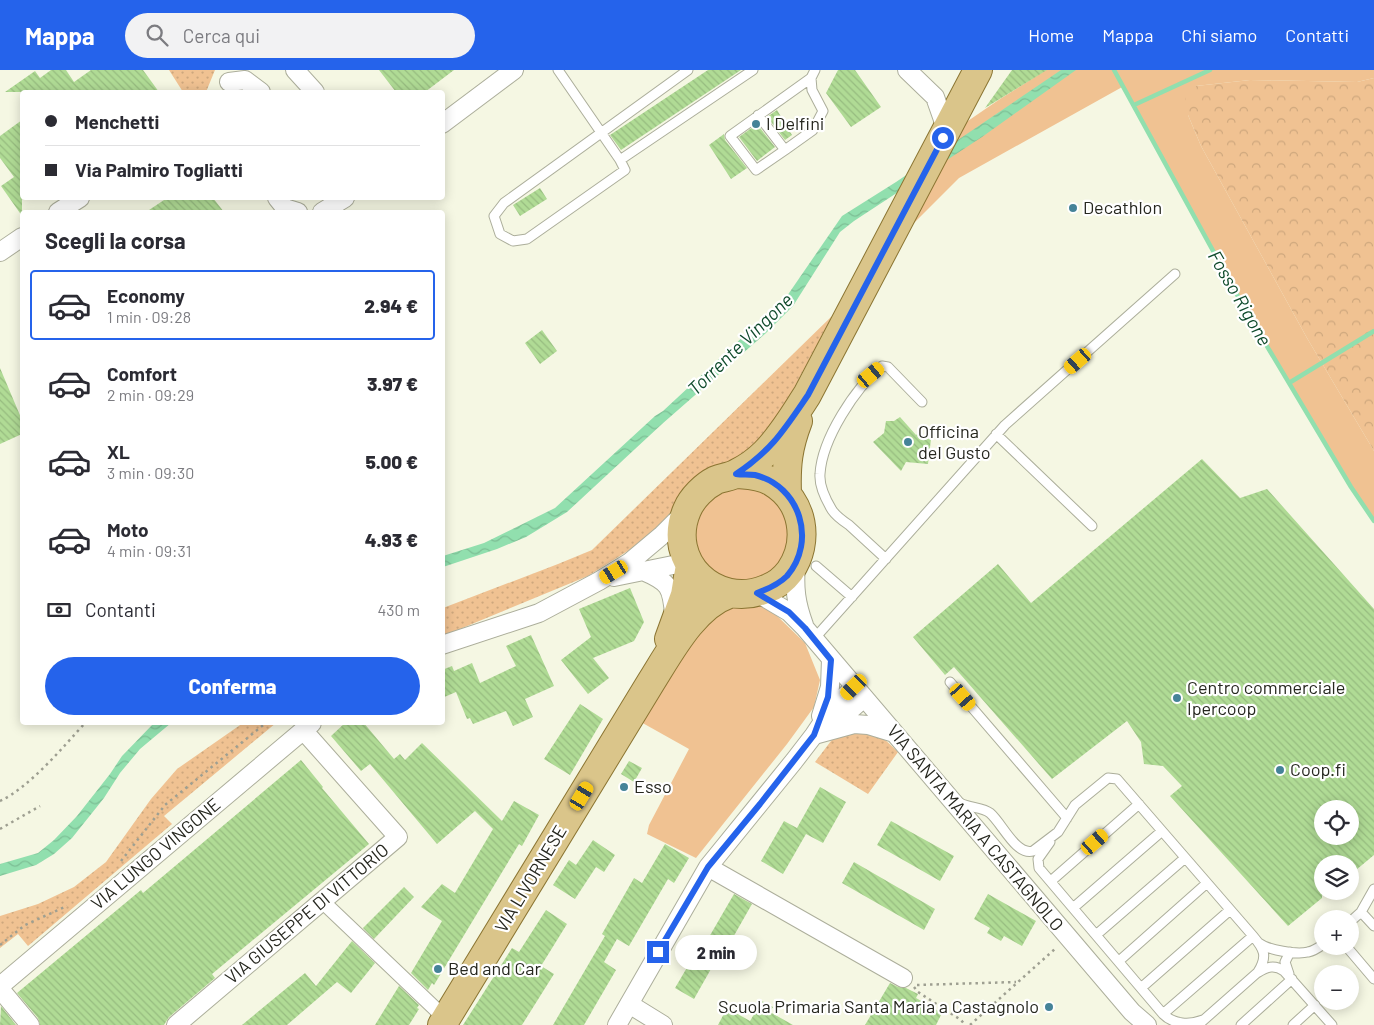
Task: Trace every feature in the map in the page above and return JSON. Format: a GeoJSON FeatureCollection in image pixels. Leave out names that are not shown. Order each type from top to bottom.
{"type":"FeatureCollection","features":[{"type":"Feature","properties":{"kind":"main road","name":"VIA LIVORNESE"},"geometry":{"type":"LineString","coordinates":[[736,474],[754,475],[772,482],[787,493],[797,508],[802,526],[802,545],[806,564],[786,576],[773,587],[757,593],[740,595],[729,594],[710,586],[690,565],[683,547],[682,528],[688,509],[699,492],[710,484],[716,480],[736,474],[765,453],[781,435],[808,395],[902,219],[943,138],[971,75]]}},
{"type":"Feature","properties":{"kind":"main road","name":"VIA LIVORNESE"},"geometry":{"type":"LineString","coordinates":[[787,493],[786,470],[790,443],[808,395]]}},
{"type":"Feature","properties":{"kind":"main road","name":"VIA LIVORNESE"},"geometry":{"type":"LineString","coordinates":[[651,682],[686,595],[690,565]]}},
{"type":"Feature","properties":{"kind":"main road","name":"VIA LIVORNESE"},"geometry":{"type":"LineString","coordinates":[[444,1022],[677,642],[695,619],[716,598],[729,594]]}},
{"type":"Feature","properties":{"kind":"street"},"geometry":{"type":"LineString","coordinates":[[233,81],[260,70]]}},
{"type":"Feature","properties":{"kind":"street"},"geometry":{"type":"LineString","coordinates":[[295,70],[313,90]]}},
{"type":"Feature","properties":{"kind":"street"},"geometry":{"type":"LineString","coordinates":[[445,122],[514,70]]}},
{"type":"Feature","properties":{"kind":"street"},"geometry":{"type":"LineString","coordinates":[[907,70],[935,97],[943,138]]}},
{"type":"Feature","properties":{"kind":"street"},"geometry":{"type":"LineString","coordinates":[[233,81],[257,90]]}},
{"type":"Feature","properties":{"kind":"street"},"geometry":{"type":"LineString","coordinates":[[61,210],[77,200]]}},
{"type":"Feature","properties":{"kind":"street"},"geometry":{"type":"LineString","coordinates":[[279,200],[286,208],[292,210]]}},
{"type":"Feature","properties":{"kind":"street"},"geometry":{"type":"LineString","coordinates":[[325,210],[342,200]]}},
{"type":"Feature","properties":{"kind":"street"},"geometry":{"type":"LineString","coordinates":[[0,252],[20,238]]}},
{"type":"Feature","properties":{"kind":"street"},"geometry":{"type":"LineString","coordinates":[[445,644],[539,613],[599,581],[630,562],[661,536],[688,509]]}},
{"type":"Feature","properties":{"kind":"street"},"geometry":{"type":"LineString","coordinates":[[599,581],[678,564],[690,565]]}},
{"type":"Feature","properties":{"kind":"street","name":"VIA SANTA MARIA A CASTAGNOLO"},"geometry":{"type":"LineString","coordinates":[[806,564],[794,584],[796,603],[809,633]]}},
{"type":"Feature","properties":{"kind":"street"},"geometry":{"type":"LineString","coordinates":[[644,570],[668,585],[673,595],[674,626]]}},
{"type":"Feature","properties":{"kind":"street","name":"VIA SANTA MARIA A CASTAGNOLO"},"geometry":{"type":"LineString","coordinates":[[757,593],[789,612],[809,633],[1137,1018],[1147,1025]]}},
{"type":"Feature","properties":{"kind":"street"},"geometry":{"type":"LineString","coordinates":[[814,735],[828,697],[831,660]]}},
{"type":"Feature","properties":{"kind":"street"},"geometry":{"type":"LineString","coordinates":[[616,1025],[708,867],[814,735],[830,711],[859,692]]}},
{"type":"Feature","properties":{"kind":"street"},"geometry":{"type":"LineString","coordinates":[[814,735],[854,724],[868,725],[894,733]]}},
{"type":"Feature","properties":{"kind":"street","name":"VIA GIUSEPPE DI VITTORIO"},"geometry":{"type":"LineString","coordinates":[[176,1025],[398,837],[307,726]]}},
{"type":"Feature","properties":{"kind":"street","name":"VIA LUNGO VINGONE"},"geometry":{"type":"LineString","coordinates":[[0,987],[307,726]]}},
{"type":"Feature","properties":{"kind":"street"},"geometry":{"type":"LineString","coordinates":[[708,867],[905,979]]}},
{"type":"Feature","properties":{"kind":"street"},"geometry":{"type":"LineString","coordinates":[[322,901],[444,1022]]}},
{"type":"Feature","properties":{"kind":"street"},"geometry":{"type":"LineString","coordinates":[[0,987],[30,1025]]}},
{"type":"Feature","properties":{"kind":"street"},"geometry":{"type":"LineString","coordinates":[[629,1004],[663,1025]]}},
{"type":"Feature","properties":{"kind":"lane"},"geometry":{"type":"LineString","coordinates":[[558,70],[602,132],[625,170],[526,239],[513,241],[500,234],[494,216],[504,203],[602,132],[688,70]]}},
{"type":"Feature","properties":{"kind":"lane"},"geometry":{"type":"LineString","coordinates":[[620,160],[753,70]]}},
{"type":"Feature","properties":{"kind":"lane"},"geometry":{"type":"LineString","coordinates":[[813,74],[812,90],[823,111],[813,130],[756,170],[730,136],[813,74]]}},
{"type":"Feature","properties":{"kind":"lane"},"geometry":{"type":"LineString","coordinates":[[758,115],[785,150]]}},
{"type":"Feature","properties":{"kind":"lane"},"geometry":{"type":"LineString","coordinates":[[809,633],[852,597],[1005,425],[1175,274]]}},
{"type":"Feature","properties":{"kind":"lane"},"geometry":{"type":"LineString","coordinates":[[886,559],[833,511],[820,483],[820,474],[827,446],[846,409],[858,390],[882,366],[888,367],[922,402]]}},
{"type":"Feature","properties":{"kind":"lane"},"geometry":{"type":"LineString","coordinates":[[996,434],[1092,526]]}},
{"type":"Feature","properties":{"kind":"lane"},"geometry":{"type":"LineString","coordinates":[[806,564],[852,597]]}},
{"type":"Feature","properties":{"kind":"lane"},"geometry":{"type":"LineString","coordinates":[[950,682],[1067,818]]}},
{"type":"Feature","properties":{"kind":"lane"},"geometry":{"type":"LineString","coordinates":[[1199,1025],[1207,1018],[1255,974],[1263,964],[1263,951],[1256,940],[1139,804],[1117,779],[1111,777],[1075,805],[1038,860],[1038,868],[1163,1014],[1171,1021],[1187,1025],[1198,1023],[1207,1018]]}},
{"type":"Feature","properties":{"kind":"lane"},"geometry":{"type":"LineString","coordinates":[[949,798],[964,805],[991,813],[1020,850],[1024,852],[1033,851],[1058,832]]}},
{"type":"Feature","properties":{"kind":"lane"},"geometry":{"type":"LineString","coordinates":[[1051,881],[1139,804]]}},
{"type":"Feature","properties":{"kind":"lane"},"geometry":{"type":"LineString","coordinates":[[1073,908],[1162,831]]}},
{"type":"Feature","properties":{"kind":"lane"},"geometry":{"type":"LineString","coordinates":[[1096,935],[1185,858]]}},
{"type":"Feature","properties":{"kind":"lane"},"geometry":{"type":"LineString","coordinates":[[1119,961],[1207,884]]}},
{"type":"Feature","properties":{"kind":"lane"},"geometry":{"type":"LineString","coordinates":[[1374,889],[1361,912],[1374,926]]}},
{"type":"Feature","properties":{"kind":"lane"},"geometry":{"type":"LineString","coordinates":[[1141,988],[1230,910]]}},
{"type":"Feature","properties":{"kind":"lane"},"geometry":{"type":"LineString","coordinates":[[1256,940],[1265,947],[1290,952],[1308,952],[1314,949]]}},
{"type":"Feature","properties":{"kind":"lane"},"geometry":{"type":"LineString","coordinates":[[1163,1014],[1256,940]]}},
{"type":"Feature","properties":{"kind":"lane"},"geometry":{"type":"LineString","coordinates":[[1290,952],[1285,962],[1290,977]]}},
{"type":"Feature","properties":{"kind":"lane"},"geometry":{"type":"LineString","coordinates":[[1354,955],[1374,978]]}},
{"type":"Feature","properties":{"kind":"lane"},"geometry":{"type":"LineString","coordinates":[[1255,974],[1275,966],[1290,977],[1314,1004]]}},
{"type":"Feature","properties":{"kind":"lane"},"geometry":{"type":"LineString","coordinates":[[1241,1025],[1290,977]]}},
{"type":"Feature","properties":{"kind":"lane"},"geometry":{"type":"LineString","coordinates":[[1293,1025],[1314,1006]]}},
{"type":"Feature","properties":{"kind":"lane"},"geometry":{"type":"LineString","coordinates":[[1319,1010],[1332,1025]]}},
{"type":"Feature","properties":{"kind":"path"},"geometry":{"type":"LineString","coordinates":[[0,801],[14,795],[60,751],[83,725]]}},
{"type":"Feature","properties":{"kind":"path"},"geometry":{"type":"LineString","coordinates":[[121,862],[165,805],[263,725]]}},
{"type":"Feature","properties":{"kind":"path"},"geometry":{"type":"LineString","coordinates":[[0,830],[40,806]]}},
{"type":"Feature","properties":{"kind":"path"},"geometry":{"type":"LineString","coordinates":[[0,945],[25,925],[68,906]]}},
{"type":"Feature","properties":{"kind":"path"},"geometry":{"type":"LineString","coordinates":[[970,1025],[1068,937]]}},
{"type":"Feature","properties":{"kind":"path"},"geometry":{"type":"LineString","coordinates":[[905,979],[918,985],[1017,982]]}},
{"type":"Feature","properties":{"kind":"path"},"geometry":{"type":"LineString","coordinates":[[905,979],[918,992],[961,1020],[965,1025]]}},
{"type":"Feature","properties":{"kind":"green space"},"geometry":{"type":"Polygon","coordinates":[[[169,70],[215,70],[207,90],[182,90],[169,70]]]}},
{"type":"Feature","properties":{"kind":"green space"},"geometry":{"type":"Polygon","coordinates":[[[1046,70],[1374,70],[1374,78],[1357,82],[1250,80],[1196,86],[1188,115],[1201,146],[1307,338],[1374,451],[1374,521],[1351,487],[1246,311],[1124,86],[959,178],[880,257],[943,138],[1046,70]]]}},
{"type":"Feature","properties":{"kind":"green space"},"geometry":{"type":"Polygon","coordinates":[[[1374,78],[1374,451],[1307,338],[1201,146],[1188,115],[1185,97],[1196,86],[1250,80],[1357,82],[1374,78]]]}},
{"type":"Feature","properties":{"kind":"green space"},"geometry":{"type":"Polygon","coordinates":[[[832,316],[786,403],[763,441],[678,506],[642,542],[588,576],[445,635],[445,607],[592,550],[832,316]]]}},
{"type":"Feature","properties":{"kind":"green space"},"geometry":{"type":"Polygon","coordinates":[[[743,487],[761,491],[776,501],[786,516],[790,534],[786,552],[776,567],[761,577],[743,581],[725,577],[710,567],[700,552],[696,534],[700,516],[710,501],[725,491],[743,487]]]}},
{"type":"Feature","properties":{"kind":"green space"},"geometry":{"type":"Polygon","coordinates":[[[726,604],[760,604],[771,610],[805,643],[820,680],[814,707],[787,744],[696,858],[647,834],[649,825],[689,749],[639,721],[694,631],[726,604]]]}},
{"type":"Feature","properties":{"kind":"green space"},"geometry":{"type":"Polygon","coordinates":[[[240,725],[274,725],[164,816],[172,824],[28,946],[18,934],[0,948],[0,916],[38,904],[74,887],[106,862],[151,799],[177,769],[240,725]]]}},
{"type":"Feature","properties":{"kind":"green space"},"geometry":{"type":"Polygon","coordinates":[[[848,731],[876,734],[898,752],[868,794],[815,762],[834,737],[848,731]]]}},
{"type":"Feature","properties":{"kind":"water","name":"Torrente Vingone"},"geometry":{"type":"Polygon","coordinates":[[[1061,70],[1076,70],[982,137],[840,232],[793,306],[766,333],[662,424],[567,512],[526,537],[445,566],[445,555],[484,543],[555,508],[787,296],[842,216],[896,182],[1061,70]]]}},
{"type":"Feature","properties":{"kind":"water"},"geometry":{"type":"Polygon","coordinates":[[[152,725],[169,725],[140,749],[72,838],[54,854],[36,865],[0,876],[0,864],[38,853],[54,840],[77,816],[122,756],[152,725]]]}},
{"type":"Feature","properties":{"kind":"building"},"geometry":{"type":"Polygon","coordinates":[[[51,70],[66,70],[74,82],[91,70],[143,70],[158,90],[20,90],[20,92],[5,92],[35,71],[40,78],[51,70]]]}},
{"type":"Feature","properties":{"kind":"building"},"geometry":{"type":"Polygon","coordinates":[[[379,70],[454,70],[428,90],[394,90],[379,70]]]}},
{"type":"Feature","properties":{"kind":"building"},"geometry":{"type":"Polygon","coordinates":[[[708,70],[741,70],[621,150],[610,135],[708,70]]]}},
{"type":"Feature","properties":{"kind":"building"},"geometry":{"type":"Polygon","coordinates":[[[838,70],[855,70],[881,107],[851,127],[826,93],[838,70]]]}},
{"type":"Feature","properties":{"kind":"building"},"geometry":{"type":"Polygon","coordinates":[[[1012,70],[1047,70],[985,108],[1012,70]]]}},
{"type":"Feature","properties":{"kind":"building"},"geometry":{"type":"Polygon","coordinates":[[[777,110],[792,135],[785,140],[767,117],[777,110]]]}},
{"type":"Feature","properties":{"kind":"building"},"geometry":{"type":"Polygon","coordinates":[[[20,121],[20,200],[22,200],[22,210],[20,210],[20,213],[1,186],[14,177],[0,158],[0,136],[20,121]]]}},
{"type":"Feature","properties":{"kind":"building"},"geometry":{"type":"Polygon","coordinates":[[[757,124],[775,147],[757,161],[739,137],[757,124]]]}},
{"type":"Feature","properties":{"kind":"building"},"geometry":{"type":"Polygon","coordinates":[[[724,134],[725,140],[747,168],[731,179],[709,145],[724,134]]]}},
{"type":"Feature","properties":{"kind":"building"},"geometry":{"type":"Polygon","coordinates":[[[540,188],[547,199],[520,216],[513,205],[540,188]]]}},
{"type":"Feature","properties":{"kind":"building"},"geometry":{"type":"Polygon","coordinates":[[[164,200],[215,200],[222,210],[149,210],[164,200]]]}},
{"type":"Feature","properties":{"kind":"building"},"geometry":{"type":"Polygon","coordinates":[[[542,330],[557,351],[540,364],[525,343],[542,330]]]}},
{"type":"Feature","properties":{"kind":"building"},"geometry":{"type":"Polygon","coordinates":[[[0,368],[20,415],[20,435],[0,444],[0,368]]]}},
{"type":"Feature","properties":{"kind":"building"},"geometry":{"type":"Polygon","coordinates":[[[900,417],[916,435],[919,433],[921,438],[931,439],[928,464],[906,462],[901,471],[873,442],[884,433],[886,421],[894,421],[900,417]]]}},
{"type":"Feature","properties":{"kind":"building","name":"Centro commerciale Ipercoop"},"geometry":{"type":"Polygon","coordinates":[[[1202,459],[1240,498],[1267,489],[1374,609],[1374,855],[1359,868],[1359,855],[1314,855],[1314,900],[1320,900],[1288,926],[1170,796],[1182,786],[1163,766],[1144,764],[1141,742],[1127,721],[1052,779],[954,667],[945,675],[913,637],[998,564],[1031,603],[1202,459]]]}},
{"type":"Feature","properties":{"kind":"building"},"geometry":{"type":"Polygon","coordinates":[[[630,588],[644,622],[634,641],[593,658],[609,678],[588,694],[561,660],[591,637],[579,609],[630,588]]]}},
{"type":"Feature","properties":{"kind":"building"},"geometry":{"type":"Polygon","coordinates":[[[531,635],[554,686],[525,699],[533,717],[513,726],[506,711],[473,724],[470,718],[467,719],[456,692],[445,697],[445,669],[452,666],[454,671],[472,663],[480,683],[516,666],[506,646],[531,635]]]}},
{"type":"Feature","properties":{"kind":"building"},"geometry":{"type":"Polygon","coordinates":[[[580,704],[603,719],[570,775],[544,759],[580,704]]]}},
{"type":"Feature","properties":{"kind":"building"},"geometry":{"type":"Polygon","coordinates":[[[343,725],[366,725],[394,759],[400,754],[405,760],[422,743],[502,821],[514,801],[539,815],[522,846],[519,844],[434,985],[432,983],[428,990],[411,973],[442,921],[421,907],[442,884],[455,893],[493,829],[475,811],[437,844],[370,764],[361,771],[331,736],[343,725]]]}},
{"type":"Feature","properties":{"kind":"building"},"geometry":{"type":"Polygon","coordinates":[[[301,760],[369,844],[212,974],[215,978],[169,1017],[164,1025],[40,1025],[38,1018],[17,993],[141,890],[143,893],[301,760]]]}},
{"type":"Feature","properties":{"kind":"building"},"geometry":{"type":"Polygon","coordinates":[[[629,761],[642,768],[634,782],[621,774],[629,761]]]}},
{"type":"Feature","properties":{"kind":"building"},"geometry":{"type":"Polygon","coordinates":[[[820,787],[846,802],[823,843],[806,834],[783,874],[761,861],[784,821],[797,828],[820,787]]]}},
{"type":"Feature","properties":{"kind":"building"},"geometry":{"type":"Polygon","coordinates":[[[891,821],[954,856],[940,881],[877,845],[891,821]]]}},
{"type":"Feature","properties":{"kind":"building"},"geometry":{"type":"Polygon","coordinates":[[[593,840],[615,855],[604,872],[596,867],[575,899],[553,885],[569,860],[576,865],[593,840]]]}},
{"type":"Feature","properties":{"kind":"building"},"geometry":{"type":"Polygon","coordinates":[[[665,844],[689,858],[674,883],[668,879],[629,946],[617,939],[604,962],[616,970],[584,1025],[553,1025],[605,936],[602,934],[634,878],[642,883],[665,844]]]}},
{"type":"Feature","properties":{"kind":"building"},"geometry":{"type":"Polygon","coordinates":[[[854,862],[935,909],[924,930],[842,883],[854,862]]]}},
{"type":"Feature","properties":{"kind":"building"},"geometry":{"type":"Polygon","coordinates":[[[404,887],[414,897],[374,939],[363,928],[404,887]]]}},
{"type":"Feature","properties":{"kind":"building"},"geometry":{"type":"Polygon","coordinates":[[[734,894],[752,904],[723,955],[720,953],[694,999],[675,988],[702,942],[705,944],[734,894]]]}},
{"type":"Feature","properties":{"kind":"building"},"geometry":{"type":"Polygon","coordinates":[[[988,894],[1036,921],[1022,946],[1004,936],[1001,941],[987,933],[990,928],[974,919],[988,894]]]}},
{"type":"Feature","properties":{"kind":"building"},"geometry":{"type":"Polygon","coordinates":[[[546,910],[567,924],[541,966],[554,974],[522,1025],[463,1025],[512,948],[519,952],[546,910]]]}},
{"type":"Feature","properties":{"kind":"building"},"geometry":{"type":"Polygon","coordinates":[[[352,941],[375,963],[351,993],[337,982],[287,1025],[242,1025],[305,973],[316,986],[352,941]]]}},
{"type":"Feature","properties":{"kind":"building"},"geometry":{"type":"Polygon","coordinates":[[[890,983],[918,994],[916,998],[942,1013],[936,1025],[865,1025],[890,983]]]}},
{"type":"Feature","properties":{"kind":"building"},"geometry":{"type":"Polygon","coordinates":[[[399,986],[419,1005],[417,1008],[419,1009],[409,1025],[375,1025],[399,986]]]}},
{"type":"Feature","properties":{"kind":"building"},"geometry":{"type":"Polygon","coordinates":[[[762,1001],[773,1007],[770,1012],[793,1025],[718,1025],[727,1008],[750,1021],[762,1001]]]}},
{"type":"Feature","properties":{"kind":"building"},"geometry":{"type":"Polygon","coordinates":[[[1,1006],[16,1025],[0,1025],[1,1006]]]}},
{"type":"Feature","properties":{"kind":"waterway","name":"Fosso Rigone"},"geometry":{"type":"LineString","coordinates":[[1114,70],[1246,311],[1351,487],[1374,521]]}},
{"type":"Feature","properties":{"kind":"waterway"},"geometry":{"type":"LineString","coordinates":[[1134,105],[1210,70]]}},
{"type":"Feature","properties":{"kind":"waterway"},"geometry":{"type":"LineString","coordinates":[[1289,383],[1374,331]]}},
{"type":"Feature","properties":{"kind":"place","name":"I Delfini"},"geometry":{"type":"Point","coordinates":[756,124]}},
{"type":"Feature","properties":{"kind":"place","name":"Decathlon"},"geometry":{"type":"Point","coordinates":[1073,208]}},
{"type":"Feature","properties":{"kind":"place","name":"Officina del Gusto"},"geometry":{"type":"Point","coordinates":[908,442]}},
{"type":"Feature","properties":{"kind":"place","name":"Centro commerciale Ipercoop"},"geometry":{"type":"Point","coordinates":[1177,698]}},
{"type":"Feature","properties":{"kind":"place","name":"Coop.fi"},"geometry":{"type":"Point","coordinates":[1280,770]}},
{"type":"Feature","properties":{"kind":"place","name":"Esso"},"geometry":{"type":"Point","coordinates":[624,787]}},
{"type":"Feature","properties":{"kind":"place","name":"Bed and Car"},"geometry":{"type":"Point","coordinates":[438,969]}},
{"type":"Feature","properties":{"kind":"place","name":"Scuola Primaria Santa Maria a Castagnolo"},"geometry":{"type":"Point","coordinates":[1049,1007]}},
{"type":"Feature","properties":{"kind":"route"},"geometry":{"type":"LineString","coordinates":[[658,952],[708,867],[814,735],[830,687],[831,660],[805,628],[789,612],[757,593],[773,587],[786,576],[796,562],[802,545],[802,526],[797,508],[787,493],[772,482],[754,475],[736,474],[765,453],[781,435],[808,395],[943,138]]}}]}
